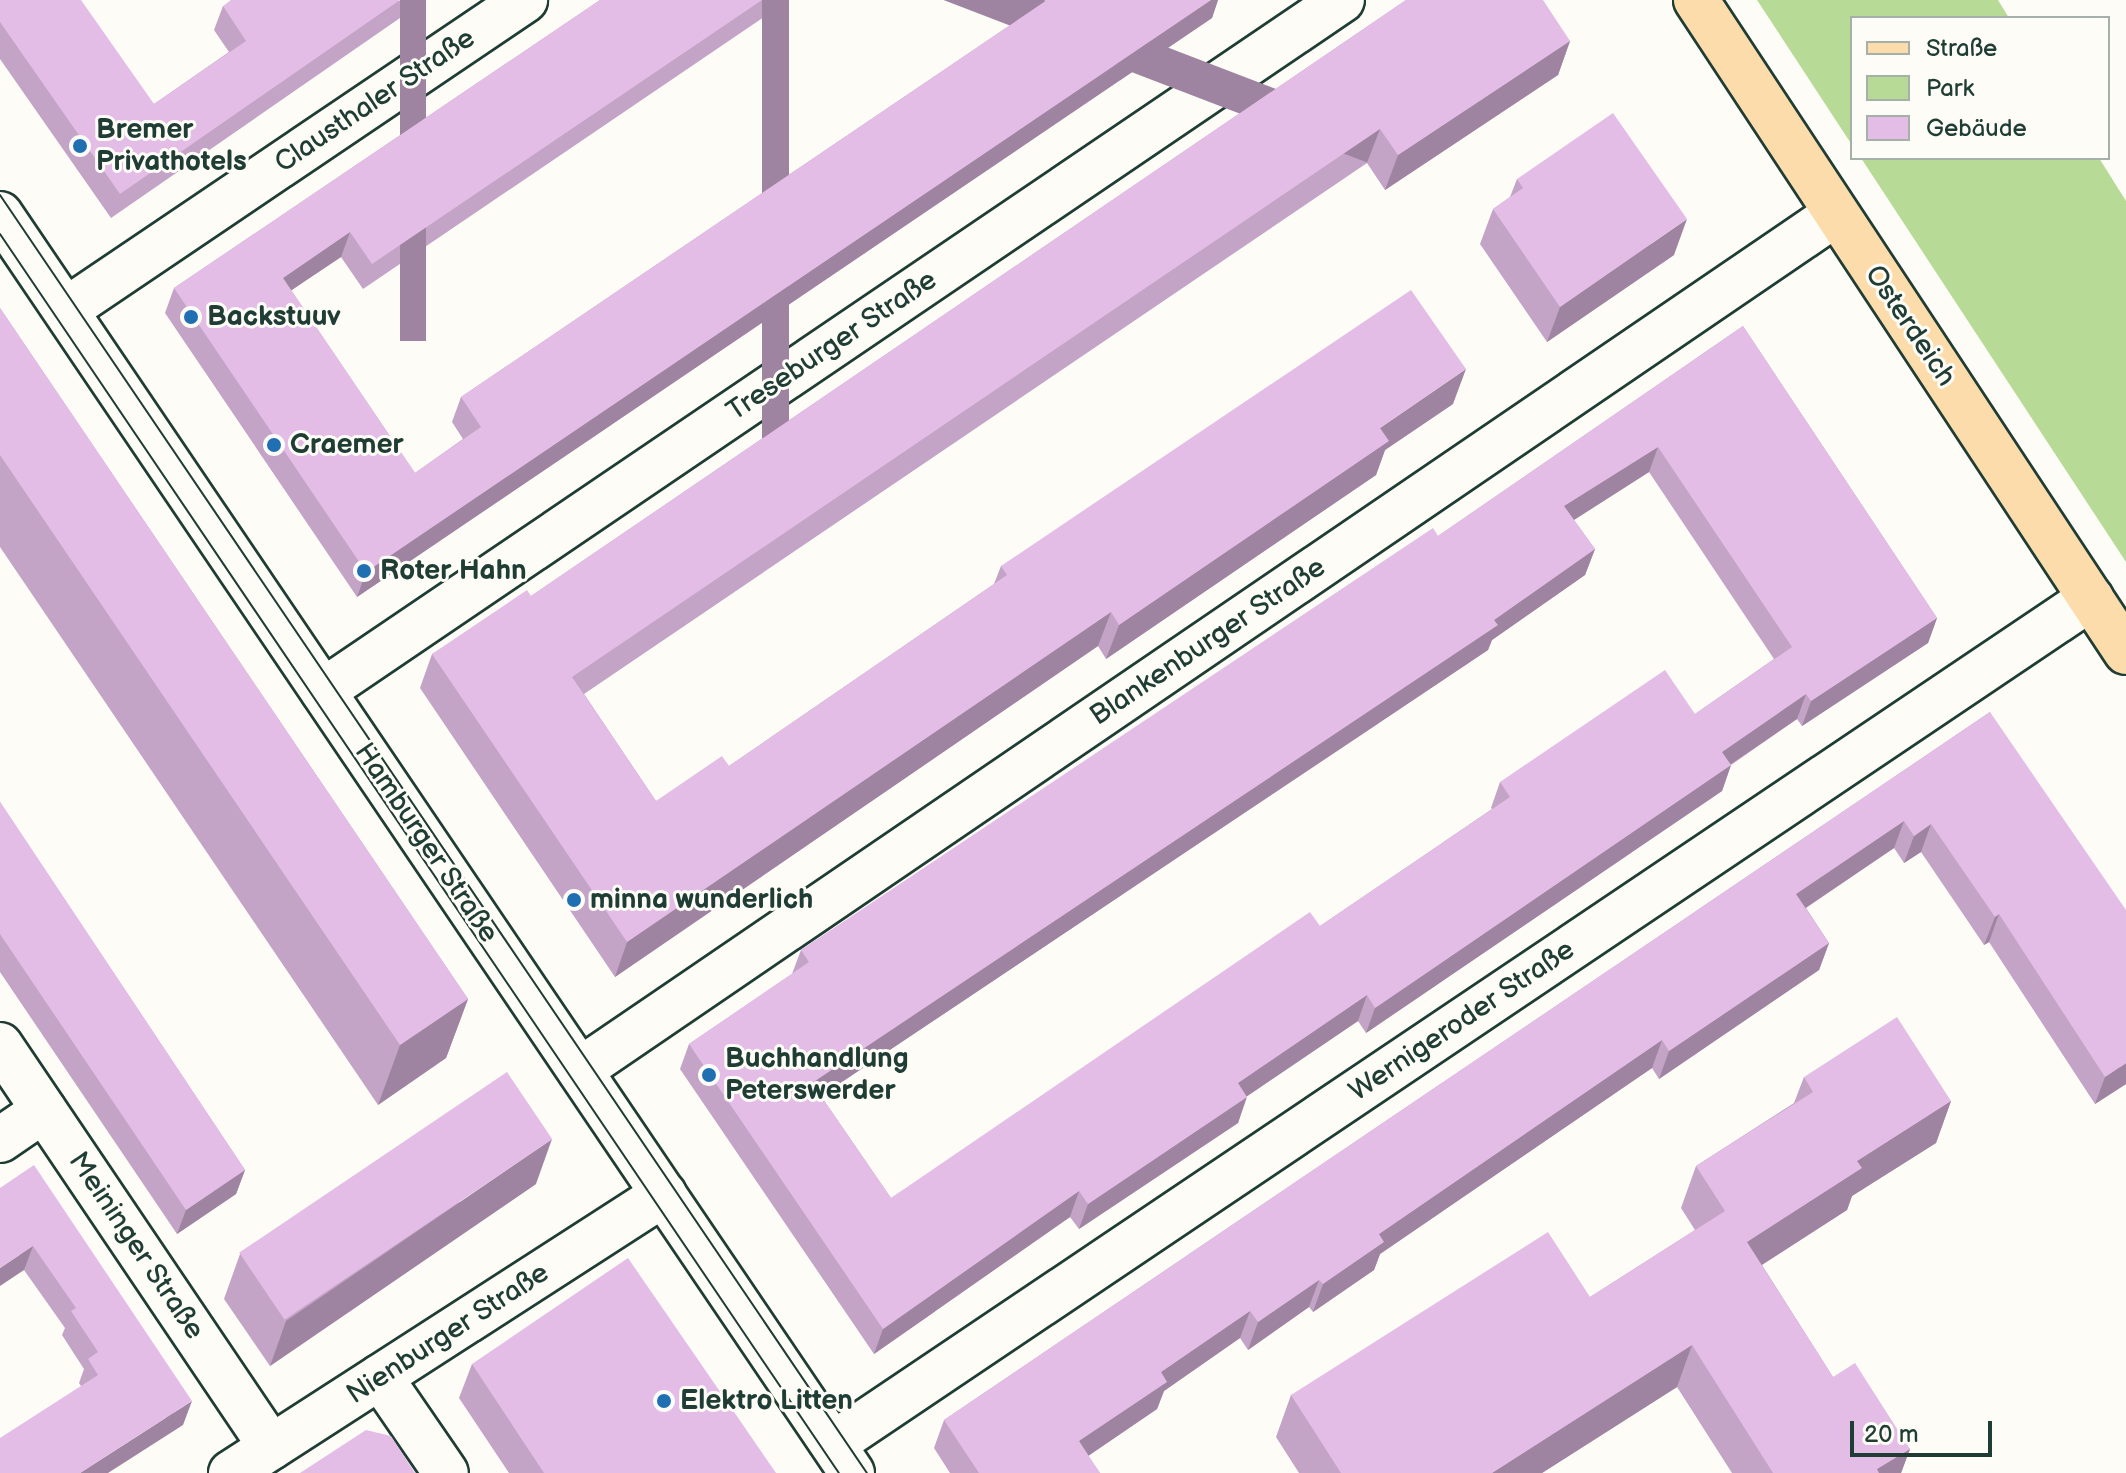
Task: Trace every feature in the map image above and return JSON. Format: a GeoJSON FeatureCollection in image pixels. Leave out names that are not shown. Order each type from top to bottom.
{"type":"FeatureCollection","features":[{"type":"Feature","properties":{"kind":"main road","name":"Osterdeich"},"geometry":{"type":"LineString","coordinates":[[1696,0],[2126,652]]}},
{"type":"Feature","properties":{"kind":"street","name":"Clausthaler Straße"},"geometry":{"type":"LineString","coordinates":[[66,310],[525,0]]}},
{"type":"Feature","properties":{"kind":"street","name":"Treseburger Straße"},"geometry":{"type":"LineString","coordinates":[[323,691],[1342,0]]}},
{"type":"Feature","properties":{"kind":"street","name":"Hamburger Straße"},"geometry":{"type":"LineString","coordinates":[[0,214],[843,1459]]}},
{"type":"Feature","properties":{"kind":"street","name":"Blankenburger Straße"},"geometry":{"type":"LineString","coordinates":[[580,1070],[1836,214]]}},
{"type":"Feature","properties":{"kind":"street","name":"Wernigeroder Straße"},"geometry":{"type":"LineString","coordinates":[[843,1459],[2091,598]]}},
{"type":"Feature","properties":{"kind":"street","name":"Meininger Straße"},"geometry":{"type":"LineString","coordinates":[[0,1045],[271,1447]]}},
{"type":"Feature","properties":{"kind":"street"},"geometry":{"type":"LineString","coordinates":[[0,1140],[44,1110]]}},
{"type":"Feature","properties":{"kind":"street","name":"Nienburger Straße"},"geometry":{"type":"LineString","coordinates":[[231,1473],[664,1194]]}},
{"type":"Feature","properties":{"kind":"street"},"geometry":{"type":"LineString","coordinates":[[380,1377],[446,1473]]}},
{"type":"Feature","properties":{"kind":"green space"},"geometry":{"type":"Polygon","coordinates":[[[1757,0],[1998,0],[2008,16],[1850,16],[1850,142],[1757,0]]]}},
{"type":"Feature","properties":{"kind":"green space"},"geometry":{"type":"Polygon","coordinates":[[[1862,160],[2100,160],[2126,201],[2126,562],[1862,160]]]}},
{"type":"Feature","properties":{"kind":"building"},"geometry":{"type":"Polygon","coordinates":[[[0,0],[81,0],[154,104],[246,41],[223,6],[231,0],[400,0],[120,194],[0,22],[0,0]]]}},
{"type":"Feature","properties":{"kind":"building"},"geometry":{"type":"Polygon","coordinates":[[[600,0],[762,0],[372,264],[350,232],[283,278],[415,473],[481,427],[461,397],[1047,0],[1211,0],[366,572],[174,288],[600,0]]]}},
{"type":"Feature","properties":{"kind":"building"},"geometry":{"type":"Polygon","coordinates":[[[1406,0],[1543,0],[1570,41],[1398,155],[1380,129],[572,677],[656,801],[722,756],[729,766],[1007,575],[1001,566],[1411,290],[1466,369],[1380,428],[1389,441],[1119,625],[1111,612],[627,942],[432,654],[527,590],[531,596],[1406,0]]]}},
{"type":"Feature","properties":{"kind":"building"},"geometry":{"type":"Polygon","coordinates":[[[1613,113],[1687,219],[1560,307],[1493,209],[1523,188],[1517,179],[1613,113]]]}},
{"type":"Feature","properties":{"kind":"building"},"geometry":{"type":"Polygon","coordinates":[[[0,308],[468,999],[400,1045],[0,455],[0,308]]]}},
{"type":"Feature","properties":{"kind":"building"},"geometry":{"type":"Polygon","coordinates":[[[1743,326],[1937,618],[1811,701],[1806,694],[1722,752],[1731,765],[1375,1008],[1367,995],[1238,1083],[1247,1097],[1088,1204],[1079,1191],[883,1329],[689,1044],[809,962],[801,950],[1433,528],[1438,536],[1743,326]],[[1658,447],[1564,506],[1595,549],[1494,620],[1498,625],[812,1083],[891,1198],[1310,912],[1320,926],[1510,797],[1500,782],[1665,670],[1695,714],[1792,647],[1658,447]]]}},
{"type":"Feature","properties":{"kind":"building"},"geometry":{"type":"Polygon","coordinates":[[[1990,712],[2126,910],[2126,1063],[2105,1077],[1999,914],[1995,917],[1931,824],[1914,836],[1904,821],[1796,894],[1829,943],[1669,1051],[1662,1040],[1379,1234],[1384,1242],[1323,1284],[1319,1280],[1258,1322],[1250,1311],[1161,1372],[1167,1382],[1079,1441],[1100,1473],[979,1473],[944,1420],[1990,712]]]}},
{"type":"Feature","properties":{"kind":"building"},"geometry":{"type":"Polygon","coordinates":[[[0,802],[245,1170],[186,1210],[0,934],[0,802]]]}},
{"type":"Feature","properties":{"kind":"building"},"geometry":{"type":"Polygon","coordinates":[[[1897,1017],[1951,1101],[1857,1161],[1862,1168],[1747,1242],[1833,1377],[1855,1363],[1910,1449],[1877,1469],[1879,1473],[1773,1473],[1692,1345],[1492,1473],[1341,1473],[1291,1395],[1548,1232],[1590,1297],[1725,1211],[1696,1166],[1813,1092],[1804,1077],[1897,1017]]]}},
{"type":"Feature","properties":{"kind":"building"},"geometry":{"type":"Polygon","coordinates":[[[507,1072],[552,1139],[285,1320],[239,1253],[507,1072]]]}},
{"type":"Feature","properties":{"kind":"building"},"geometry":{"type":"Polygon","coordinates":[[[34,1165],[192,1401],[80,1473],[0,1473],[0,1438],[98,1375],[88,1359],[98,1352],[71,1311],[76,1308],[33,1246],[0,1268],[0,1188],[34,1165]]]}},
{"type":"Feature","properties":{"kind":"building"},"geometry":{"type":"Polygon","coordinates":[[[628,1258],[776,1473],[544,1473],[472,1364],[628,1258]]]}},
{"type":"Feature","properties":{"kind":"building"},"geometry":{"type":"Polygon","coordinates":[[[366,1430],[391,1436],[415,1473],[300,1473],[366,1430]]]}},
{"type":"Feature","properties":{"kind":"tram line"},"geometry":{"type":"LineString","coordinates":[[0,195],[867,1473]]}},
{"type":"Feature","properties":{"kind":"tram line"},"geometry":{"type":"LineString","coordinates":[[0,234],[839,1473]]}},
{"type":"Feature","properties":{"kind":"place","name":"Bremer Privathotels"},"geometry":{"type":"Point","coordinates":[80,146]}},
{"type":"Feature","properties":{"kind":"place","name":"Backstuuv"},"geometry":{"type":"Point","coordinates":[191,317]}},
{"type":"Feature","properties":{"kind":"place","name":"Craemer"},"geometry":{"type":"Point","coordinates":[274,445]}},
{"type":"Feature","properties":{"kind":"place","name":"Roter Hahn"},"geometry":{"type":"Point","coordinates":[364,571]}},
{"type":"Feature","properties":{"kind":"place","name":"minna wunderlich"},"geometry":{"type":"Point","coordinates":[574,900]}},
{"type":"Feature","properties":{"kind":"place","name":"Buchhandlung Peterswerder"},"geometry":{"type":"Point","coordinates":[709,1075]}},
{"type":"Feature","properties":{"kind":"place","name":"Elektro Litten"},"geometry":{"type":"Point","coordinates":[664,1401]}}]}
